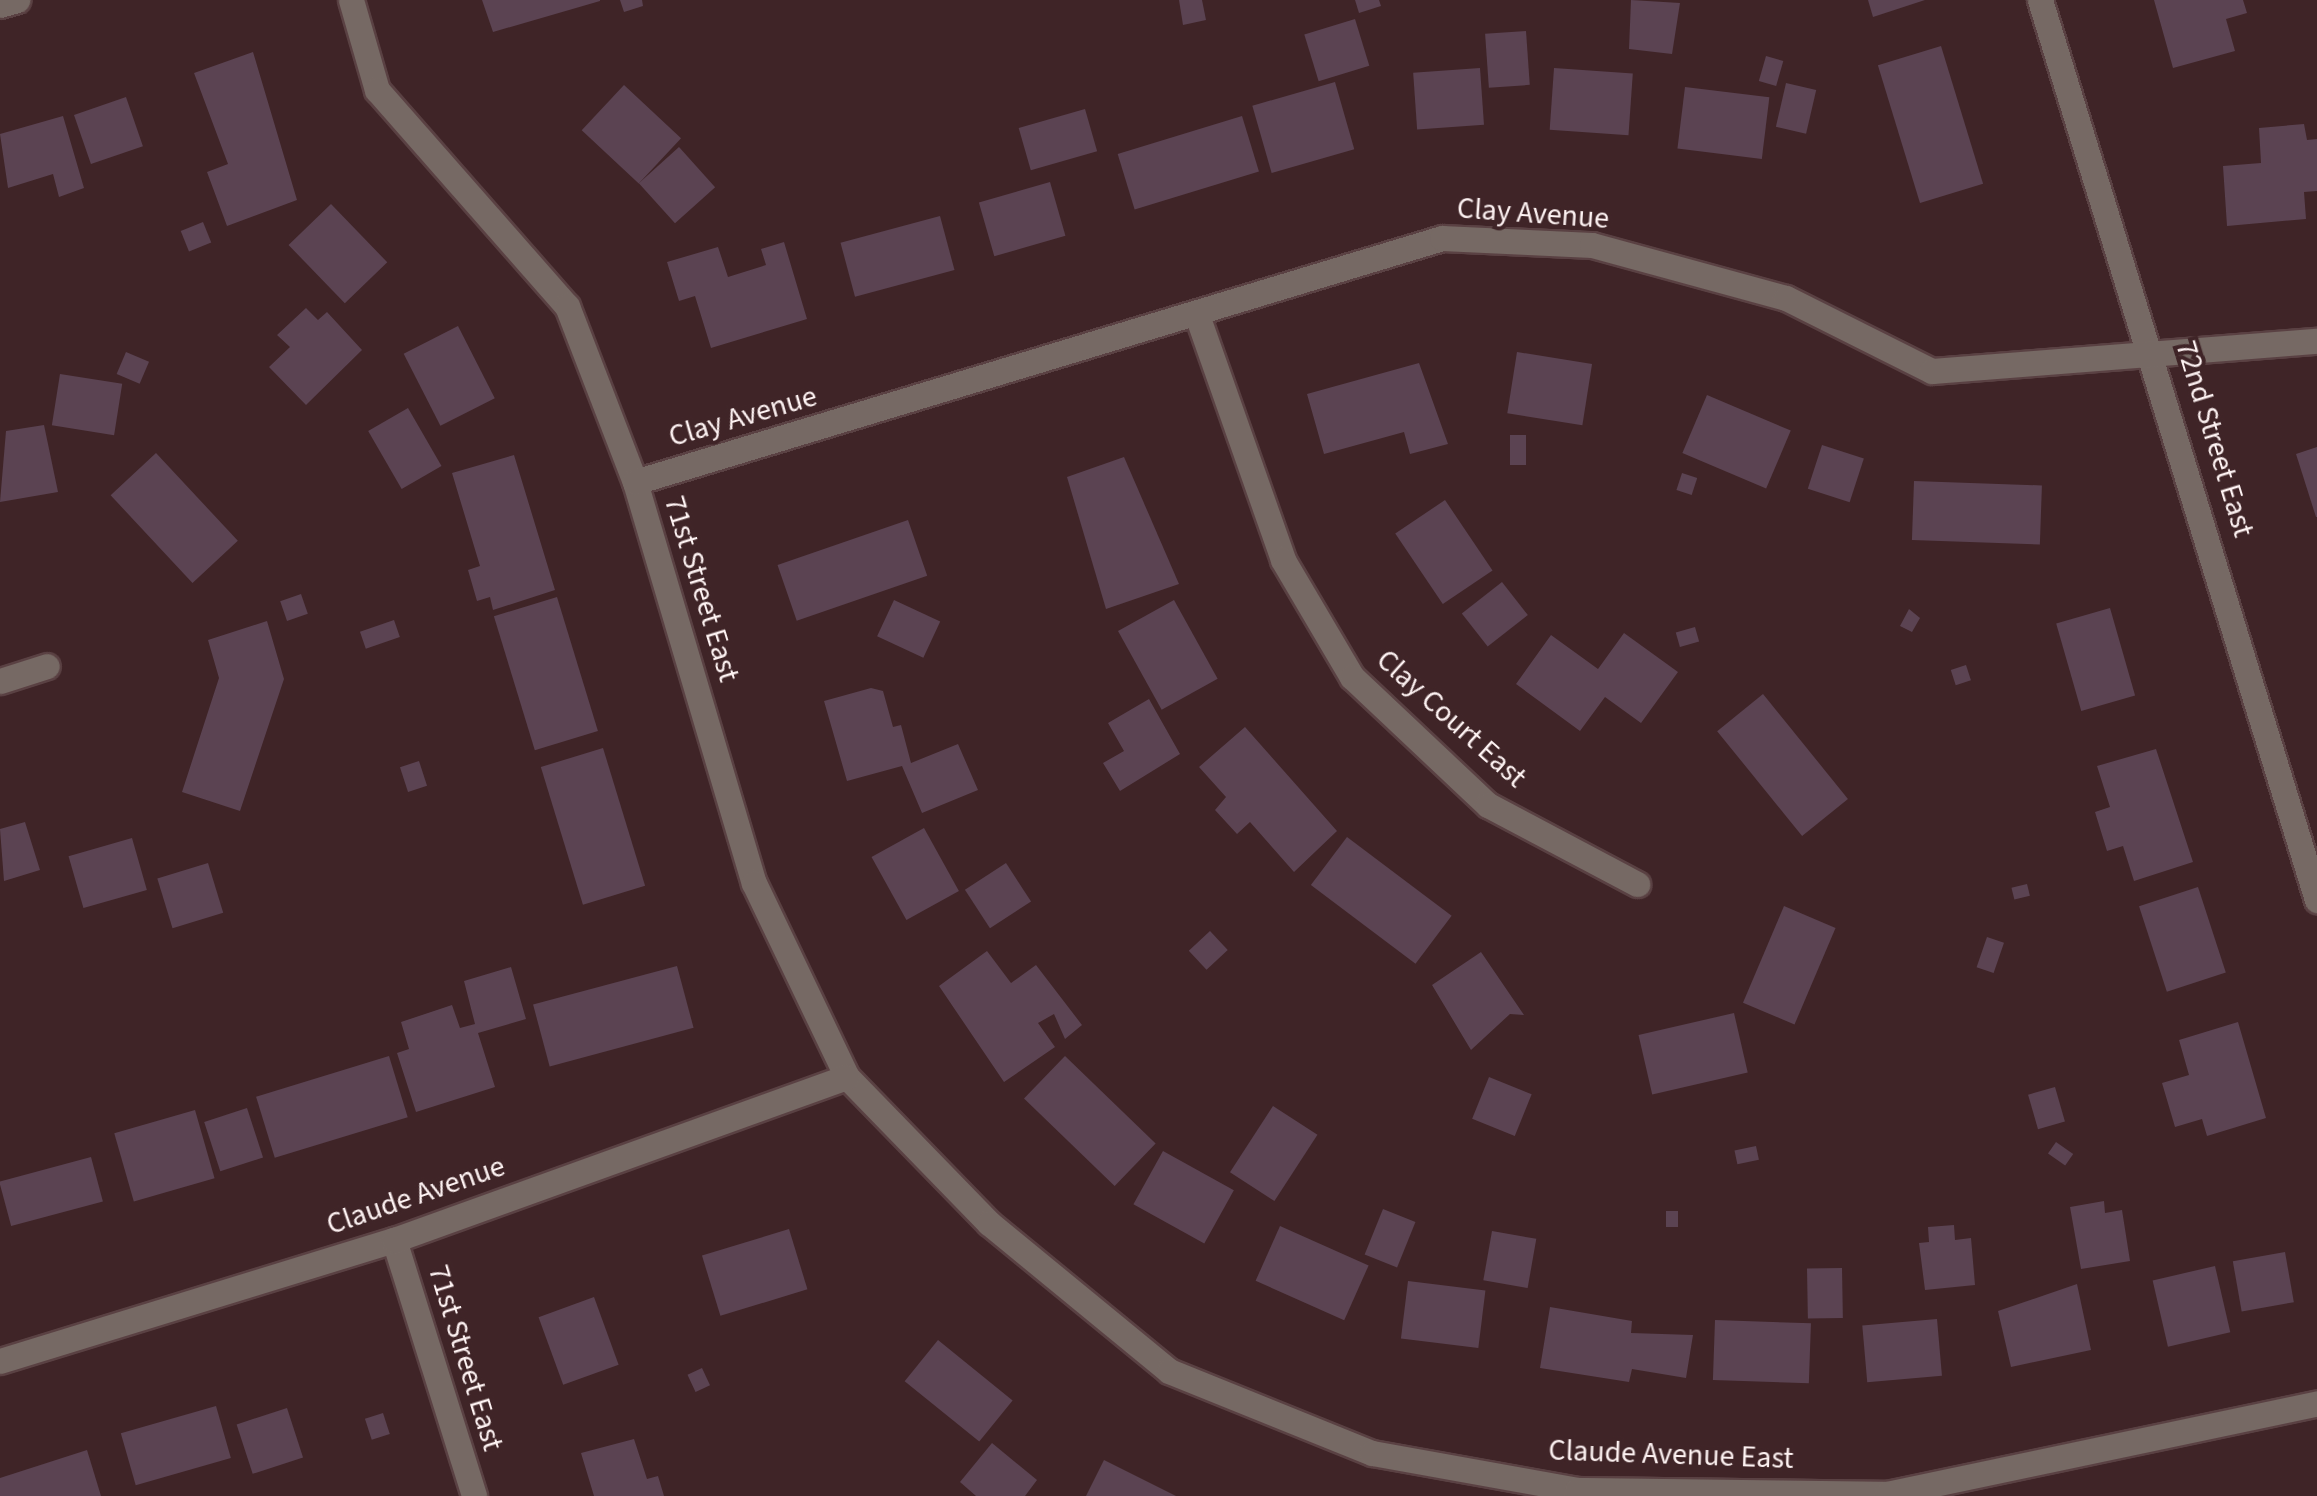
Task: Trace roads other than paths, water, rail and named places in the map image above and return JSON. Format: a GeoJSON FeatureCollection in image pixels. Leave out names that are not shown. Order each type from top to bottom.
{"type":"FeatureCollection","features":[{"type":"Feature","properties":{"kind":"street"},"geometry":{"type":"LineString","coordinates":[[0,6],[17,0]]}},
{"type":"Feature","properties":{"kind":"street","name":"71st Street East"},"geometry":{"type":"LineString","coordinates":[[351,0],[377,90],[568,306],[634,482],[754,883],[847,1077]]}},
{"type":"Feature","properties":{"kind":"street","name":"72nd Street East"},"geometry":{"type":"LineString","coordinates":[[2040,0],[2154,350],[2317,900]]}},
{"type":"Feature","properties":{"kind":"street","name":"Clay Avenue"},"geometry":{"type":"LineString","coordinates":[[634,482],[1198,318],[1442,238],[1592,245],[1786,298],[1932,371],[2154,350],[2317,341]]}},
{"type":"Feature","properties":{"kind":"street","name":"Clay Court East"},"geometry":{"type":"LineString","coordinates":[[1198,318],[1283,560],[1352,677],[1488,805],[1637,884]]}},
{"type":"Feature","properties":{"kind":"street"},"geometry":{"type":"LineString","coordinates":[[0,681],[47,666]]}},
{"type":"Feature","properties":{"kind":"street","name":"Claude Avenue"},"geometry":{"type":"LineString","coordinates":[[0,1361],[394,1240],[847,1077]]}},
{"type":"Feature","properties":{"kind":"street","name":"Claude Avenue East"},"geometry":{"type":"LineString","coordinates":[[847,1077],[989,1223],[1169,1372],[1372,1454],[1578,1490],[1888,1495],[2317,1404]]}},
{"type":"Feature","properties":{"kind":"street","name":"71st Street East"},"geometry":{"type":"LineString","coordinates":[[394,1240],[474,1496]]}}]}
